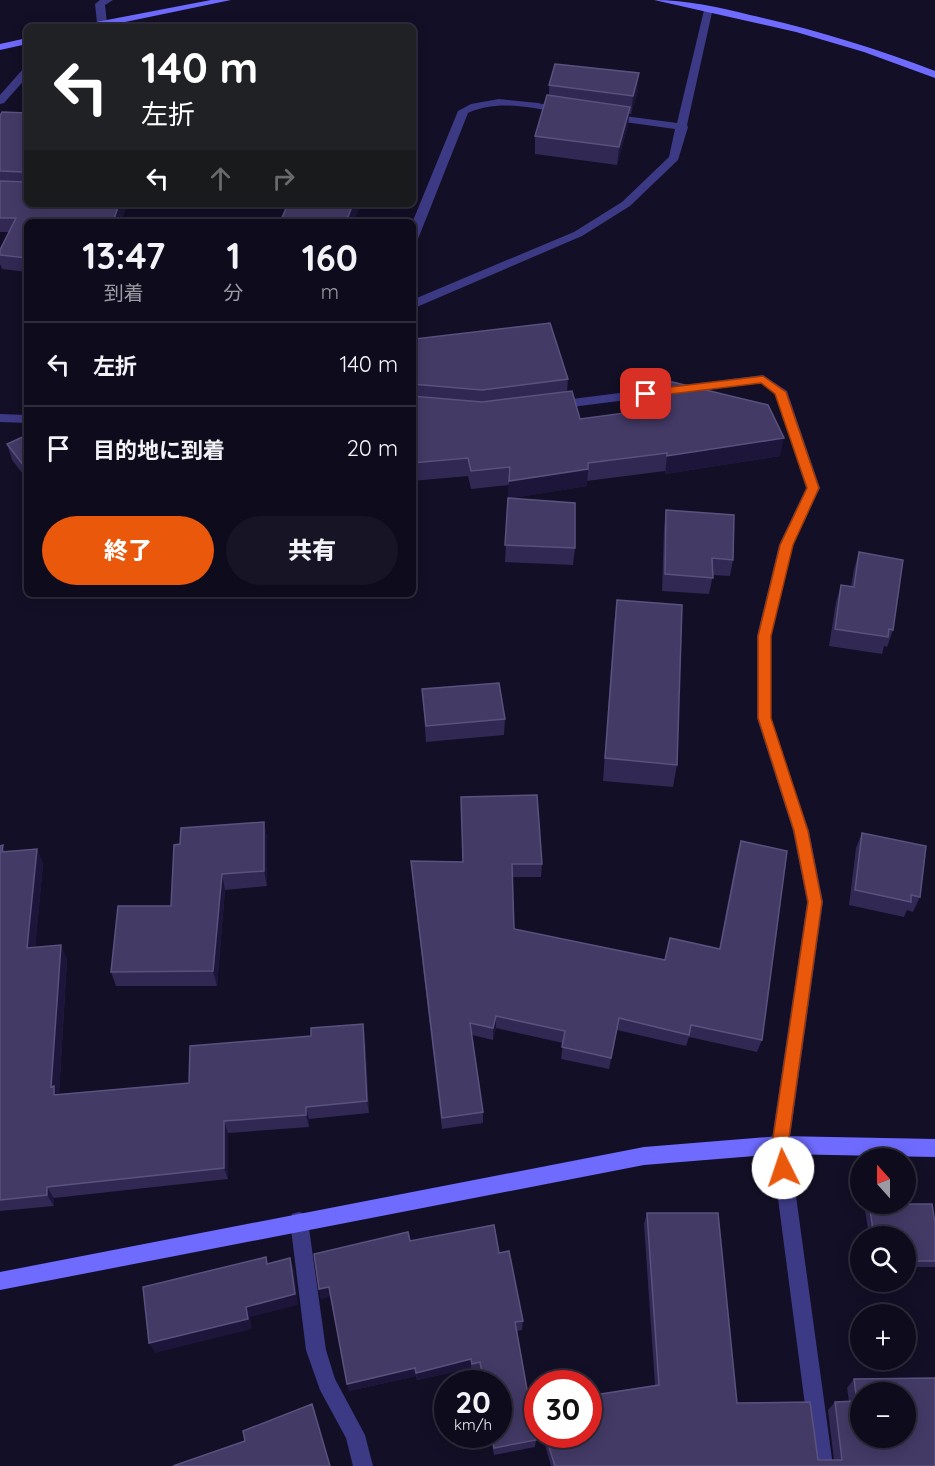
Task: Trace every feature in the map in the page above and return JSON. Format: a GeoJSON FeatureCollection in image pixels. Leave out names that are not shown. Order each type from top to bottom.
{"type":"FeatureCollection","features":[{"type":"Feature","properties":{"kind":"street"},"geometry":{"type":"LineString","coordinates":[[108,0],[100,4],[102,24],[226,0]]}},
{"type":"Feature","properties":{"kind":"street"},"geometry":{"type":"LineString","coordinates":[[659,0],[708,8],[803,31],[935,75]]}},
{"type":"Feature","properties":{"kind":"street"},"geometry":{"type":"LineString","coordinates":[[416,304],[578,234],[626,204],[674,158],[708,8]]}},
{"type":"Feature","properties":{"kind":"street"},"geometry":{"type":"LineString","coordinates":[[0,47],[24,42]]}},
{"type":"Feature","properties":{"kind":"street"},"geometry":{"type":"LineString","coordinates":[[0,101],[24,73]]}},
{"type":"Feature","properties":{"kind":"street"},"geometry":{"type":"LineString","coordinates":[[416,229],[463,111],[477,103],[507,102],[577,112]]}},
{"type":"Feature","properties":{"kind":"street"},"geometry":{"type":"LineString","coordinates":[[601,115],[682,127]]}},
{"type":"Feature","properties":{"kind":"street"},"geometry":{"type":"LineString","coordinates":[[541,406],[763,379],[780,392],[813,488],[786,545],[764,636],[764,718],[801,831],[815,902],[780,1145],[823,1466]]}},
{"type":"Feature","properties":{"kind":"street"},"geometry":{"type":"LineString","coordinates":[[0,418],[24,419]]}},
{"type":"Feature","properties":{"kind":"street"},"geometry":{"type":"LineString","coordinates":[[0,1281],[299,1221],[644,1156],[780,1145],[935,1148]]}},
{"type":"Feature","properties":{"kind":"street"},"geometry":{"type":"LineString","coordinates":[[299,1221],[316,1350],[327,1383],[355,1435],[363,1466]]}},
{"type":"Feature","properties":{"kind":"building"},"geometry":{"type":"Polygon","coordinates":[[[555,64],[639,73],[633,96],[549,85],[555,64]]]}},
{"type":"Feature","properties":{"kind":"building"},"geometry":{"type":"Polygon","coordinates":[[[547,95],[630,107],[619,147],[535,136],[547,95]]]}},
{"type":"Feature","properties":{"kind":"building"},"geometry":{"type":"Polygon","coordinates":[[[2,112],[24,113],[24,177],[23,172],[0,171],[0,116],[2,112]]]}},
{"type":"Feature","properties":{"kind":"building"},"geometry":{"type":"Polygon","coordinates":[[[0,181],[24,182],[24,207],[118,207],[114,219],[24,219],[24,258],[0,255],[0,250],[16,218],[0,218],[0,181]]]}},
{"type":"Feature","properties":{"kind":"building"},"geometry":{"type":"Polygon","coordinates":[[[287,207],[352,207],[347,219],[281,219],[287,207]]]}},
{"type":"Feature","properties":{"kind":"building"},"geometry":{"type":"Polygon","coordinates":[[[550,323],[568,379],[482,390],[416,384],[416,339],[550,323]]]}},
{"type":"Feature","properties":{"kind":"building"},"geometry":{"type":"Polygon","coordinates":[[[664,380],[768,405],[784,438],[667,456],[667,453],[588,463],[588,469],[509,481],[510,467],[471,471],[468,458],[416,463],[416,396],[482,402],[572,391],[580,419],[663,408],[652,381],[664,380]]]}},
{"type":"Feature","properties":{"kind":"building"},"geometry":{"type":"Polygon","coordinates":[[[24,436],[24,466],[7,444],[24,436]]]}},
{"type":"Feature","properties":{"kind":"building"},"geometry":{"type":"Polygon","coordinates":[[[508,498],[575,503],[575,548],[505,545],[508,498]]]}},
{"type":"Feature","properties":{"kind":"building"},"geometry":{"type":"Polygon","coordinates":[[[666,510],[734,515],[733,560],[712,558],[713,578],[665,574],[666,510]]]}},
{"type":"Feature","properties":{"kind":"building"},"geometry":{"type":"Polygon","coordinates":[[[859,552],[903,560],[893,630],[889,629],[888,637],[835,629],[841,585],[854,587],[859,552]]]}},
{"type":"Feature","properties":{"kind":"building"},"geometry":{"type":"Polygon","coordinates":[[[617,600],[682,605],[677,765],[605,758],[617,600]]]}},
{"type":"Feature","properties":{"kind":"building"},"geometry":{"type":"Polygon","coordinates":[[[499,683],[505,719],[426,726],[422,689],[499,683]]]}},
{"type":"Feature","properties":{"kind":"building"},"geometry":{"type":"Polygon","coordinates":[[[537,795],[542,864],[512,864],[514,929],[665,960],[670,938],[720,949],[741,841],[787,851],[762,1040],[691,1025],[689,1035],[619,1018],[611,1058],[562,1047],[565,1031],[496,1016],[493,1028],[470,1023],[483,1112],[442,1118],[411,861],[463,862],[461,797],[537,795]]]}},
{"type":"Feature","properties":{"kind":"building"},"geometry":{"type":"Polygon","coordinates":[[[264,822],[264,871],[222,874],[213,971],[111,972],[118,906],[171,906],[174,845],[180,844],[181,828],[264,822]]]}},
{"type":"Feature","properties":{"kind":"building"},"geometry":{"type":"Polygon","coordinates":[[[862,833],[926,846],[920,897],[911,895],[911,902],[855,890],[862,833]]]}},
{"type":"Feature","properties":{"kind":"building"},"geometry":{"type":"Polygon","coordinates":[[[3,845],[2,852],[37,849],[27,948],[61,945],[51,1087],[54,1086],[54,1095],[189,1083],[190,1046],[311,1036],[311,1028],[363,1024],[367,1101],[306,1107],[306,1115],[224,1121],[224,1168],[47,1187],[47,1195],[0,1200],[0,846],[3,845]]]}},
{"type":"Feature","properties":{"kind":"building"},"geometry":{"type":"Polygon","coordinates":[[[916,1204],[932,1204],[935,1223],[935,1261],[916,1261],[916,1226],[872,1226],[871,1214],[916,1214],[916,1204]]]}},
{"type":"Feature","properties":{"kind":"building"},"geometry":{"type":"Polygon","coordinates":[[[647,1213],[718,1213],[737,1403],[810,1402],[818,1460],[842,1460],[835,1402],[850,1401],[850,1448],[916,1448],[916,1382],[854,1382],[854,1379],[935,1378],[935,1466],[555,1466],[549,1448],[602,1448],[602,1394],[659,1385],[647,1213]]]}},
{"type":"Feature","properties":{"kind":"building"},"geometry":{"type":"Polygon","coordinates":[[[494,1225],[499,1253],[509,1251],[523,1321],[515,1322],[524,1373],[524,1442],[512,1445],[512,1370],[482,1370],[480,1362],[472,1364],[471,1359],[416,1373],[415,1368],[347,1384],[329,1287],[319,1289],[314,1254],[408,1232],[410,1241],[494,1225]]]}},
{"type":"Feature","properties":{"kind":"building"},"geometry":{"type":"Polygon","coordinates":[[[266,1257],[267,1264],[290,1258],[295,1294],[246,1307],[248,1319],[149,1343],[143,1287],[266,1257]]]}},
{"type":"Feature","properties":{"kind":"building"},"geometry":{"type":"Polygon","coordinates":[[[312,1404],[330,1466],[173,1466],[245,1441],[243,1431],[312,1404]]]}},
{"type":"Feature","properties":{"kind":"route"},"geometry":{"type":"LineString","coordinates":[[646,394],[763,379],[780,392],[813,488],[786,545],[764,636],[764,718],[801,831],[815,902],[780,1145],[783,1168]]}}]}
